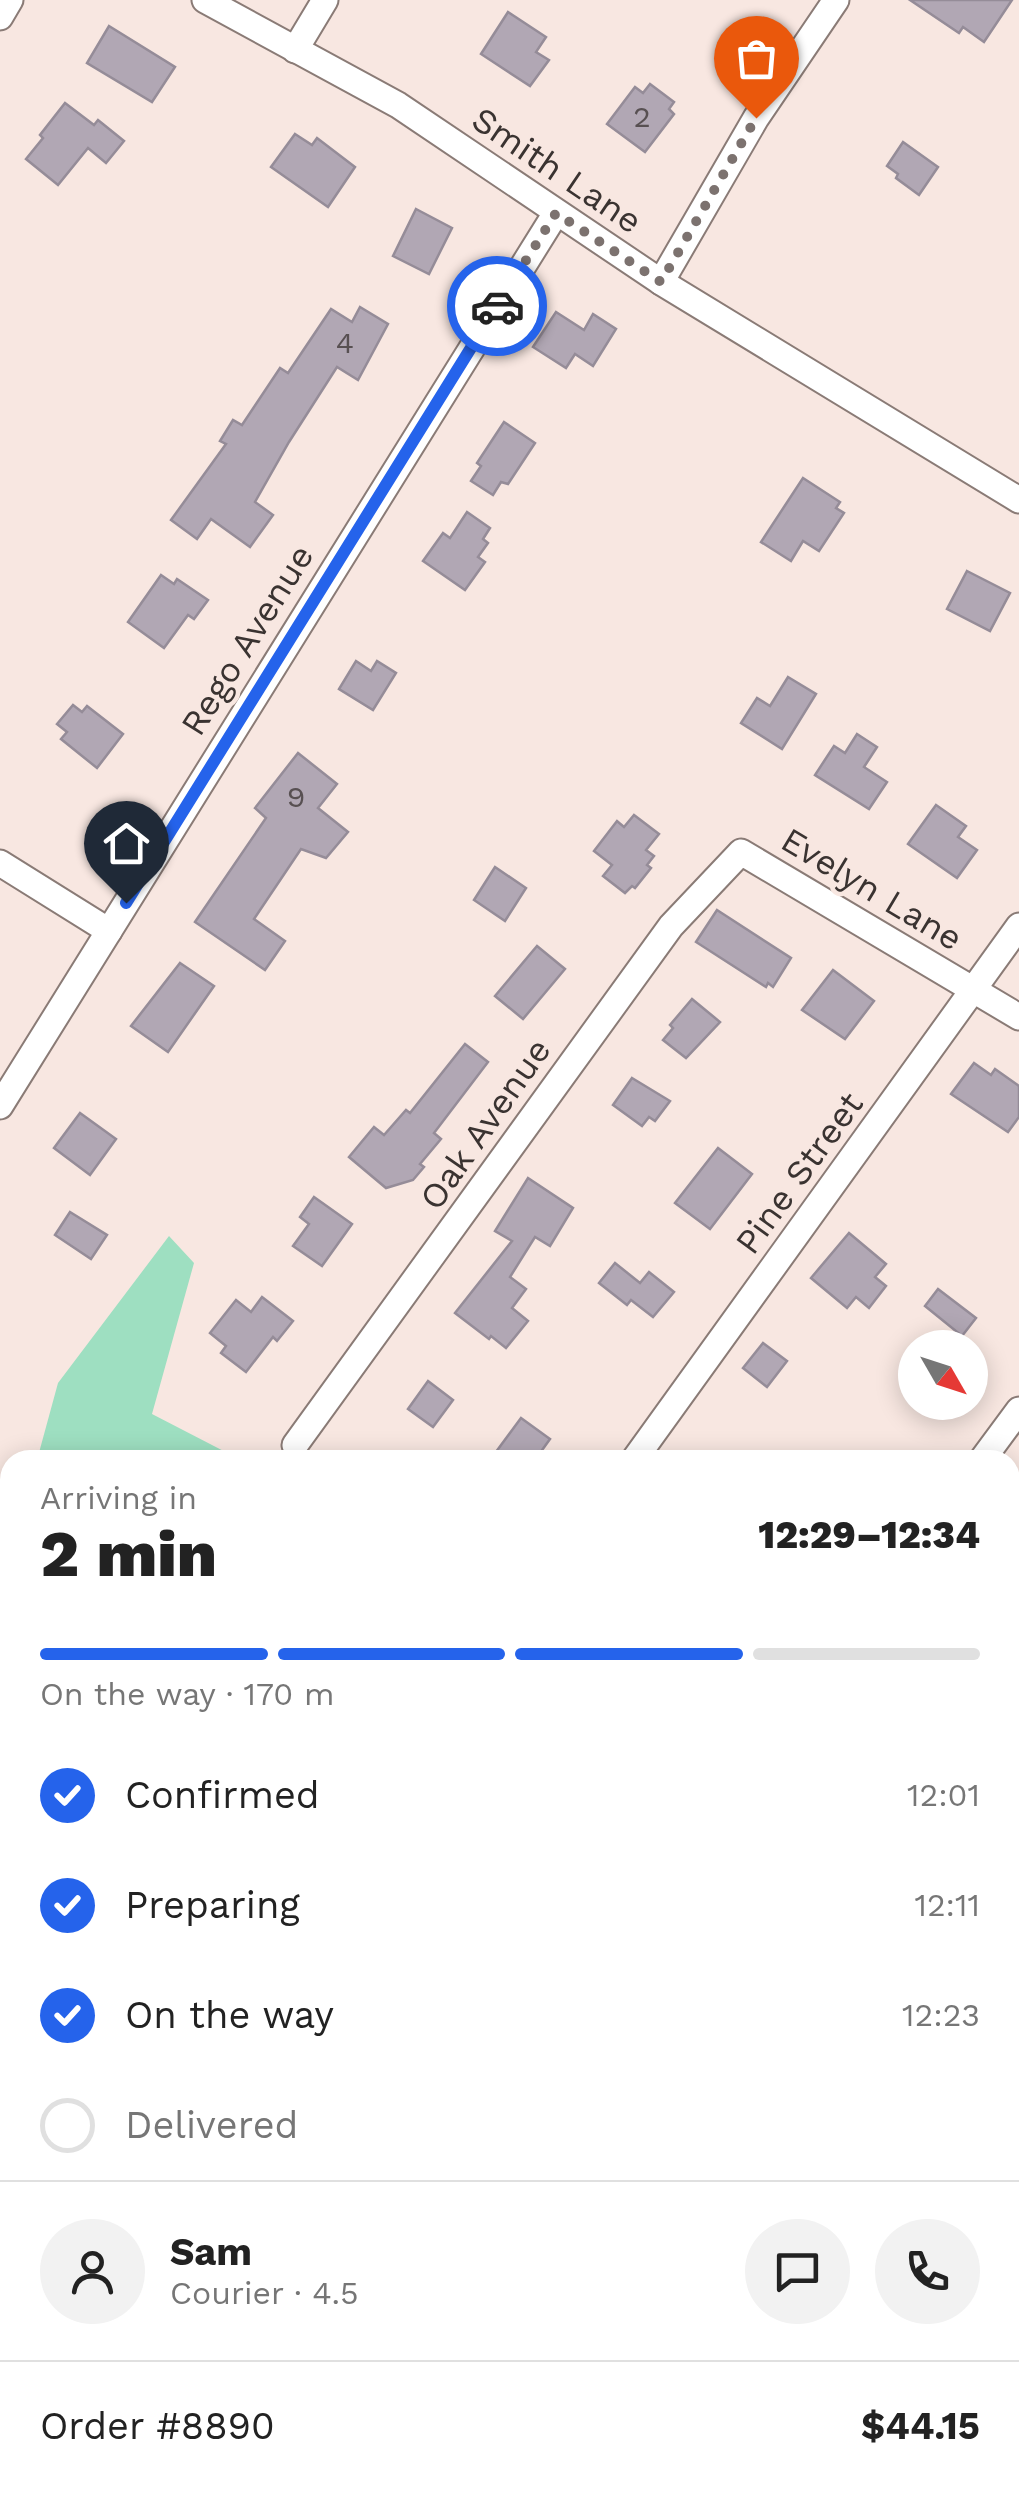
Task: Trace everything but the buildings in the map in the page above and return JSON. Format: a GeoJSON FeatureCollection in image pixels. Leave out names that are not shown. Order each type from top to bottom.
{"type":"FeatureCollection","features":[{"type":"Feature","properties":{"kind":"street"},"geometry":{"type":"LineString","coordinates":[[0,17],[10,0]]}},
{"type":"Feature","properties":{"kind":"street","name":"Smith Lane"},"geometry":{"type":"LineString","coordinates":[[205,0],[398,105],[661,282],[1019,500]]}},
{"type":"Feature","properties":{"kind":"street"},"geometry":{"type":"LineString","coordinates":[[295,50],[326,0]]}},
{"type":"Feature","properties":{"kind":"street"},"geometry":{"type":"LineString","coordinates":[[661,282],[756,118],[836,0]]}},
{"type":"Feature","properties":{"kind":"street","name":"Rego Avenue"},"geometry":{"type":"LineString","coordinates":[[0,1106],[556,213]]}},
{"type":"Feature","properties":{"kind":"street","name":"Evelyn Lane"},"geometry":{"type":"LineString","coordinates":[[741,852],[1019,1017]]}},
{"type":"Feature","properties":{"kind":"street","name":"Oak Avenue"},"geometry":{"type":"LineString","coordinates":[[295,1444],[671,926],[741,852]]}},
{"type":"Feature","properties":{"kind":"street"},"geometry":{"type":"LineString","coordinates":[[0,863],[109,931]]}},
{"type":"Feature","properties":{"kind":"street","name":"Pine Street"},"geometry":{"type":"LineString","coordinates":[[641,1450],[1019,926]]}},
{"type":"Feature","properties":{"kind":"street"},"geometry":{"type":"LineString","coordinates":[[989,1450],[1019,1410]]}},
{"type":"Feature","properties":{"kind":"green space"},"geometry":{"type":"Polygon","coordinates":[[[169,1236],[194,1263],[152,1414],[222,1450],[40,1450],[58,1383],[169,1236]]]}},
{"type":"Feature","properties":{"kind":"way so far"},"geometry":{"type":"LineString","coordinates":[[497,306],[556,213],[661,282],[756,118]]}},
{"type":"Feature","properties":{"kind":"route"},"geometry":{"type":"LineString","coordinates":[[126,903],[497,306]]}}]}
